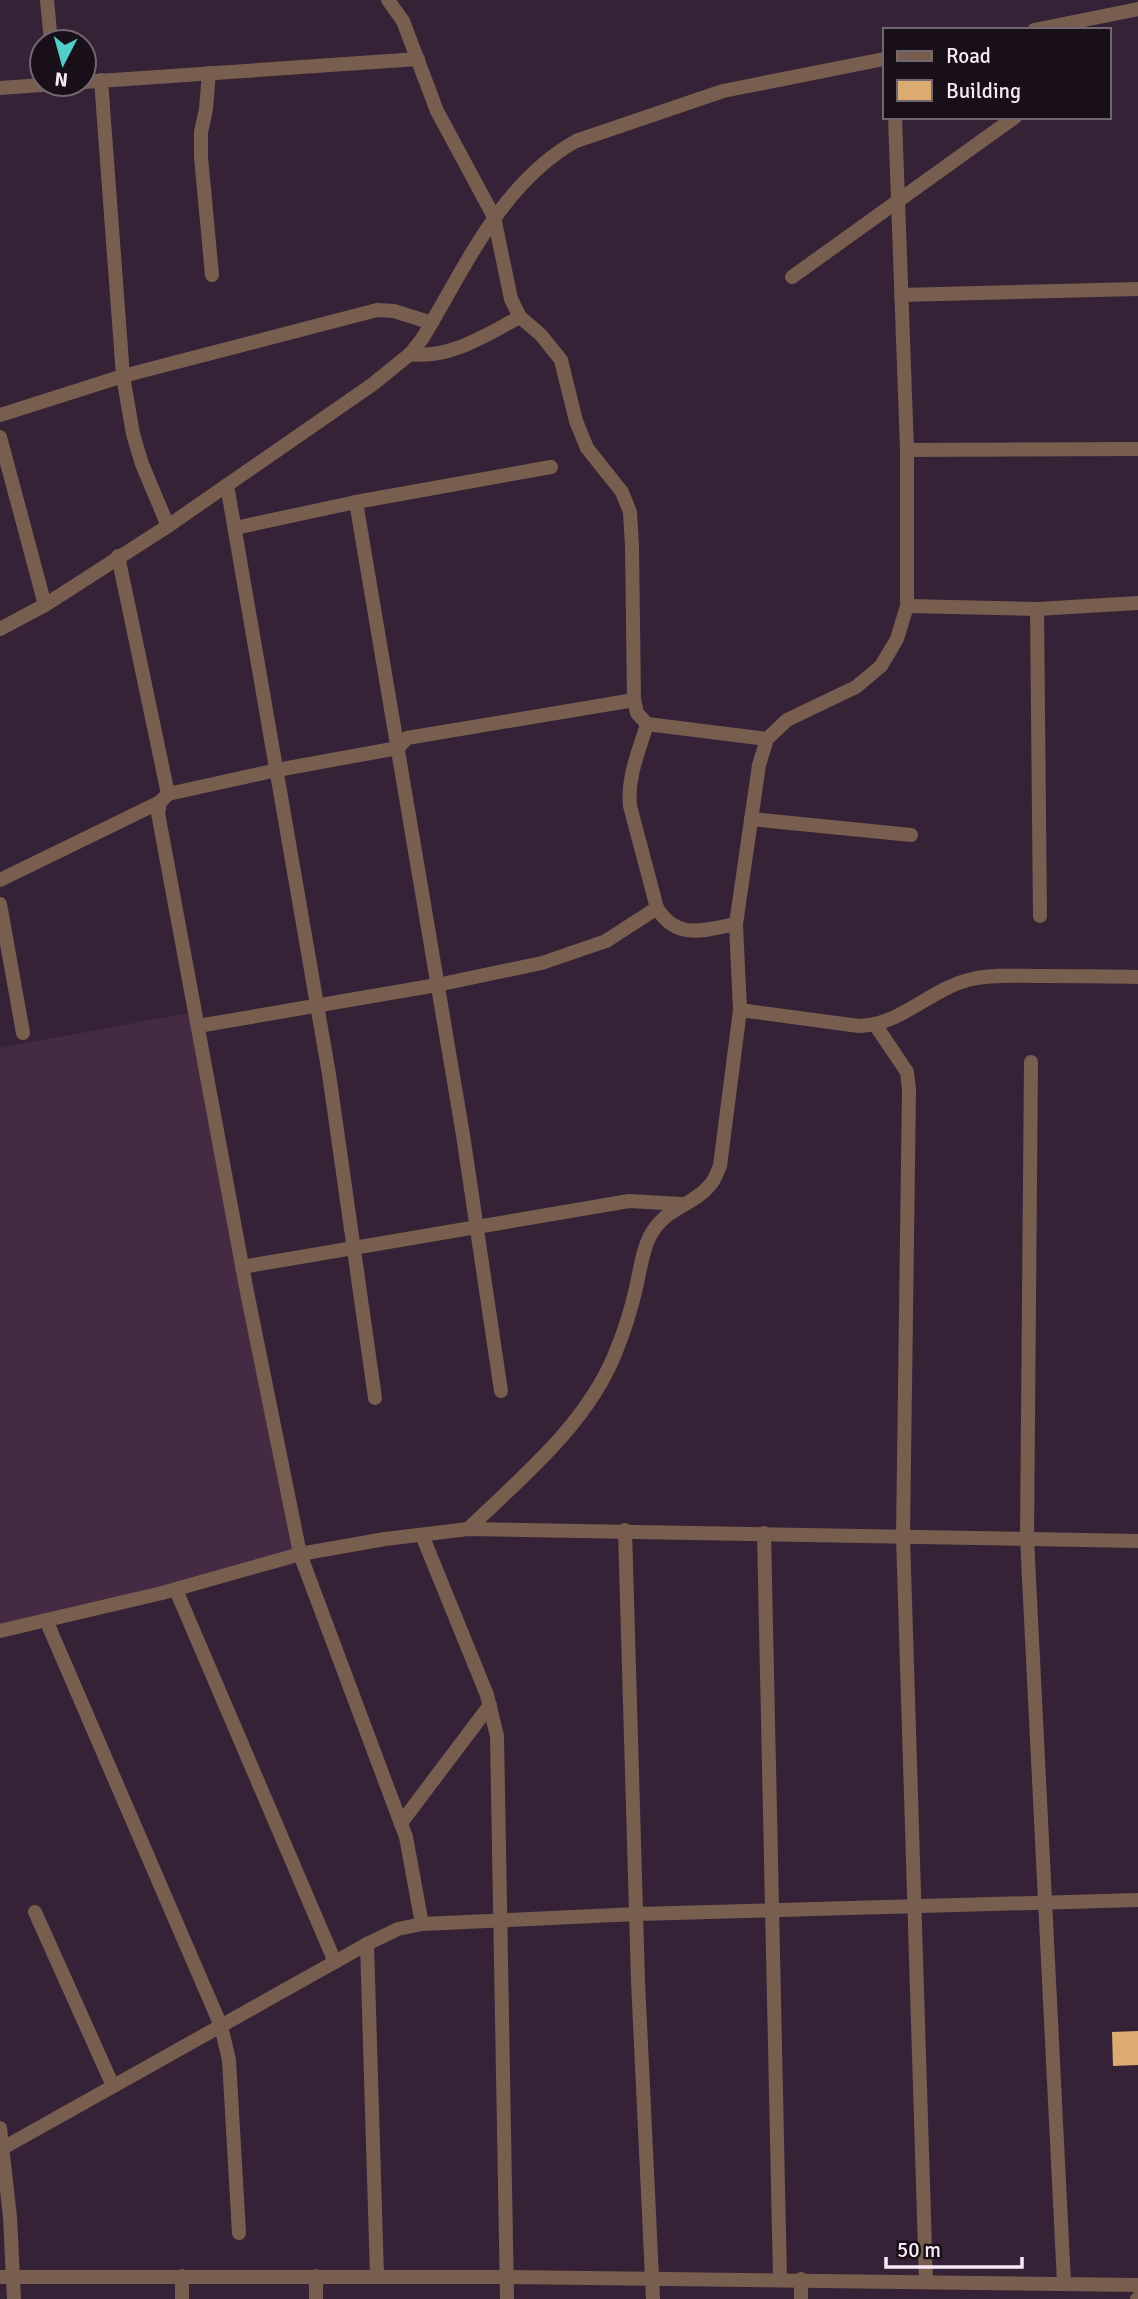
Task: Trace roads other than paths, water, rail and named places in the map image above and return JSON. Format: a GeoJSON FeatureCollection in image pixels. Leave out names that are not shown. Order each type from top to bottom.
{"type":"FeatureCollection","features":[{"type":"Feature","properties":{"kind":"street"},"geometry":{"type":"LineString","coordinates":[[47,0],[50,28]]}},
{"type":"Feature","properties":{"kind":"street"},"geometry":{"type":"LineString","coordinates":[[391,3],[403,21],[437,111],[494,217],[511,299],[520,317],[541,335],[561,360],[576,421],[587,448],[622,492],[629,513],[634,699],[637,713],[647,724],[767,739]]}},
{"type":"Feature","properties":{"kind":"street"},"geometry":{"type":"LineString","coordinates":[[1054,28],[1138,9]]}},
{"type":"Feature","properties":{"kind":"street"},"geometry":{"type":"LineString","coordinates":[[98,80],[418,59]]}},
{"type":"Feature","properties":{"kind":"street"},"geometry":{"type":"LineString","coordinates":[[0,629],[45,605],[168,526],[373,384],[410,354],[432,323],[494,217],[556,152],[576,141],[723,91],[883,59]]}},
{"type":"Feature","properties":{"kind":"street"},"geometry":{"type":"LineString","coordinates":[[209,73],[201,132],[201,157],[212,275]]}},
{"type":"Feature","properties":{"kind":"street"},"geometry":{"type":"LineString","coordinates":[[101,80],[124,376],[133,434],[142,464],[168,526]]}},
{"type":"Feature","properties":{"kind":"street"},"geometry":{"type":"LineString","coordinates":[[0,88],[28,86]]}},
{"type":"Feature","properties":{"kind":"street"},"geometry":{"type":"LineString","coordinates":[[468,1529],[560,1440],[580,1414],[614,1356],[632,1305],[648,1239],[657,1224],[672,1210],[711,1185],[720,1166],[740,1010],[736,924],[759,765],[767,739],[787,720],[856,687],[881,666],[897,639],[907,606],[906,450],[895,119]]}},
{"type":"Feature","properties":{"kind":"street"},"geometry":{"type":"LineString","coordinates":[[792,277],[1012,119]]}},
{"type":"Feature","properties":{"kind":"street"},"geometry":{"type":"LineString","coordinates":[[901,295],[1138,289]]}},
{"type":"Feature","properties":{"kind":"street"},"geometry":{"type":"LineString","coordinates":[[0,415],[124,376],[377,310],[402,313],[432,323]]}},
{"type":"Feature","properties":{"kind":"street"},"geometry":{"type":"LineString","coordinates":[[410,354],[448,352],[520,317]]}},
{"type":"Feature","properties":{"kind":"street"},"geometry":{"type":"LineString","coordinates":[[0,437],[45,605]]}},
{"type":"Feature","properties":{"kind":"street"},"geometry":{"type":"LineString","coordinates":[[906,450],[1138,449]]}},
{"type":"Feature","properties":{"kind":"street"},"geometry":{"type":"LineString","coordinates":[[235,528],[356,502],[551,467]]}},
{"type":"Feature","properties":{"kind":"street"},"geometry":{"type":"LineString","coordinates":[[227,485],[317,1006],[375,1398]]}},
{"type":"Feature","properties":{"kind":"street"},"geometry":{"type":"LineString","coordinates":[[356,502],[477,1227],[501,1391]]}},
{"type":"Feature","properties":{"kind":"street"},"geometry":{"type":"LineString","coordinates":[[118,556],[164,798],[159,824],[242,1267],[300,1554],[406,1837],[422,1924]]}},
{"type":"Feature","properties":{"kind":"street"},"geometry":{"type":"LineString","coordinates":[[907,606],[1037,609],[1138,603]]}},
{"type":"Feature","properties":{"kind":"street"},"geometry":{"type":"LineString","coordinates":[[1037,609],[1040,916]]}},
{"type":"Feature","properties":{"kind":"street"},"geometry":{"type":"LineString","coordinates":[[0,880],[164,798],[277,770],[398,748],[407,738],[634,699]]}},
{"type":"Feature","properties":{"kind":"street"},"geometry":{"type":"LineString","coordinates":[[647,724],[628,791],[657,908],[665,922],[688,931],[736,924]]}},
{"type":"Feature","properties":{"kind":"street"},"geometry":{"type":"LineString","coordinates":[[751,819],[911,835]]}},
{"type":"Feature","properties":{"kind":"street"},"geometry":{"type":"LineString","coordinates":[[0,904],[23,1032]]}},
{"type":"Feature","properties":{"kind":"street"},"geometry":{"type":"LineString","coordinates":[[198,1026],[437,985],[542,963],[606,941],[657,908]]}},
{"type":"Feature","properties":{"kind":"street"},"geometry":{"type":"LineString","coordinates":[[740,1010],[876,1026],[945,989],[971,979],[1003,976],[1138,976]]}},
{"type":"Feature","properties":{"kind":"street"},"geometry":{"type":"LineString","coordinates":[[876,1026],[907,1072],[909,1089],[903,1536],[926,2282]]}},
{"type":"Feature","properties":{"kind":"street"},"geometry":{"type":"LineString","coordinates":[[1031,1062],[1027,1538],[1064,2283]]}},
{"type":"Feature","properties":{"kind":"street"},"geometry":{"type":"LineString","coordinates":[[242,1267],[629,1201],[684,1204]]}},
{"type":"Feature","properties":{"kind":"street"},"geometry":{"type":"LineString","coordinates":[[0,1631],[176,1590],[300,1554],[468,1529],[1138,1541]]}},
{"type":"Feature","properties":{"kind":"street"},"geometry":{"type":"LineString","coordinates":[[625,1530],[642,2088],[653,2299]]}},
{"type":"Feature","properties":{"kind":"street"},"geometry":{"type":"LineString","coordinates":[[764,1533],[780,2279]]}},
{"type":"Feature","properties":{"kind":"street"},"geometry":{"type":"LineString","coordinates":[[422,1535],[490,1705],[497,1737],[507,2299]]}},
{"type":"Feature","properties":{"kind":"street"},"geometry":{"type":"LineString","coordinates":[[176,1590],[335,1962]]}},
{"type":"Feature","properties":{"kind":"street"},"geometry":{"type":"LineString","coordinates":[[46,1620],[221,2026],[229,2060],[239,2233]]}},
{"type":"Feature","properties":{"kind":"street"},"geometry":{"type":"LineString","coordinates":[[401,1822],[490,1705]]}},
{"type":"Feature","properties":{"kind":"street"},"geometry":{"type":"LineString","coordinates":[[3,2148],[398,1929],[422,1924],[637,1914],[1138,1900]]}},
{"type":"Feature","properties":{"kind":"street"},"geometry":{"type":"LineString","coordinates":[[35,1912],[113,2087]]}},
{"type":"Feature","properties":{"kind":"street"},"geometry":{"type":"LineString","coordinates":[[367,1944],[377,2276]]}},
{"type":"Feature","properties":{"kind":"street"},"geometry":{"type":"LineString","coordinates":[[0,2128],[7,2277],[14,2299]]}},
{"type":"Feature","properties":{"kind":"street"},"geometry":{"type":"LineString","coordinates":[[182,2276],[182,2299]]}},
{"type":"Feature","properties":{"kind":"street"},"geometry":{"type":"LineString","coordinates":[[316,2276],[316,2299]]}},
{"type":"Feature","properties":{"kind":"street"},"geometry":{"type":"LineString","coordinates":[[7,2277],[377,2276],[1138,2285]]}},
{"type":"Feature","properties":{"kind":"street"},"geometry":{"type":"LineString","coordinates":[[801,2280],[801,2299]]}}]}
